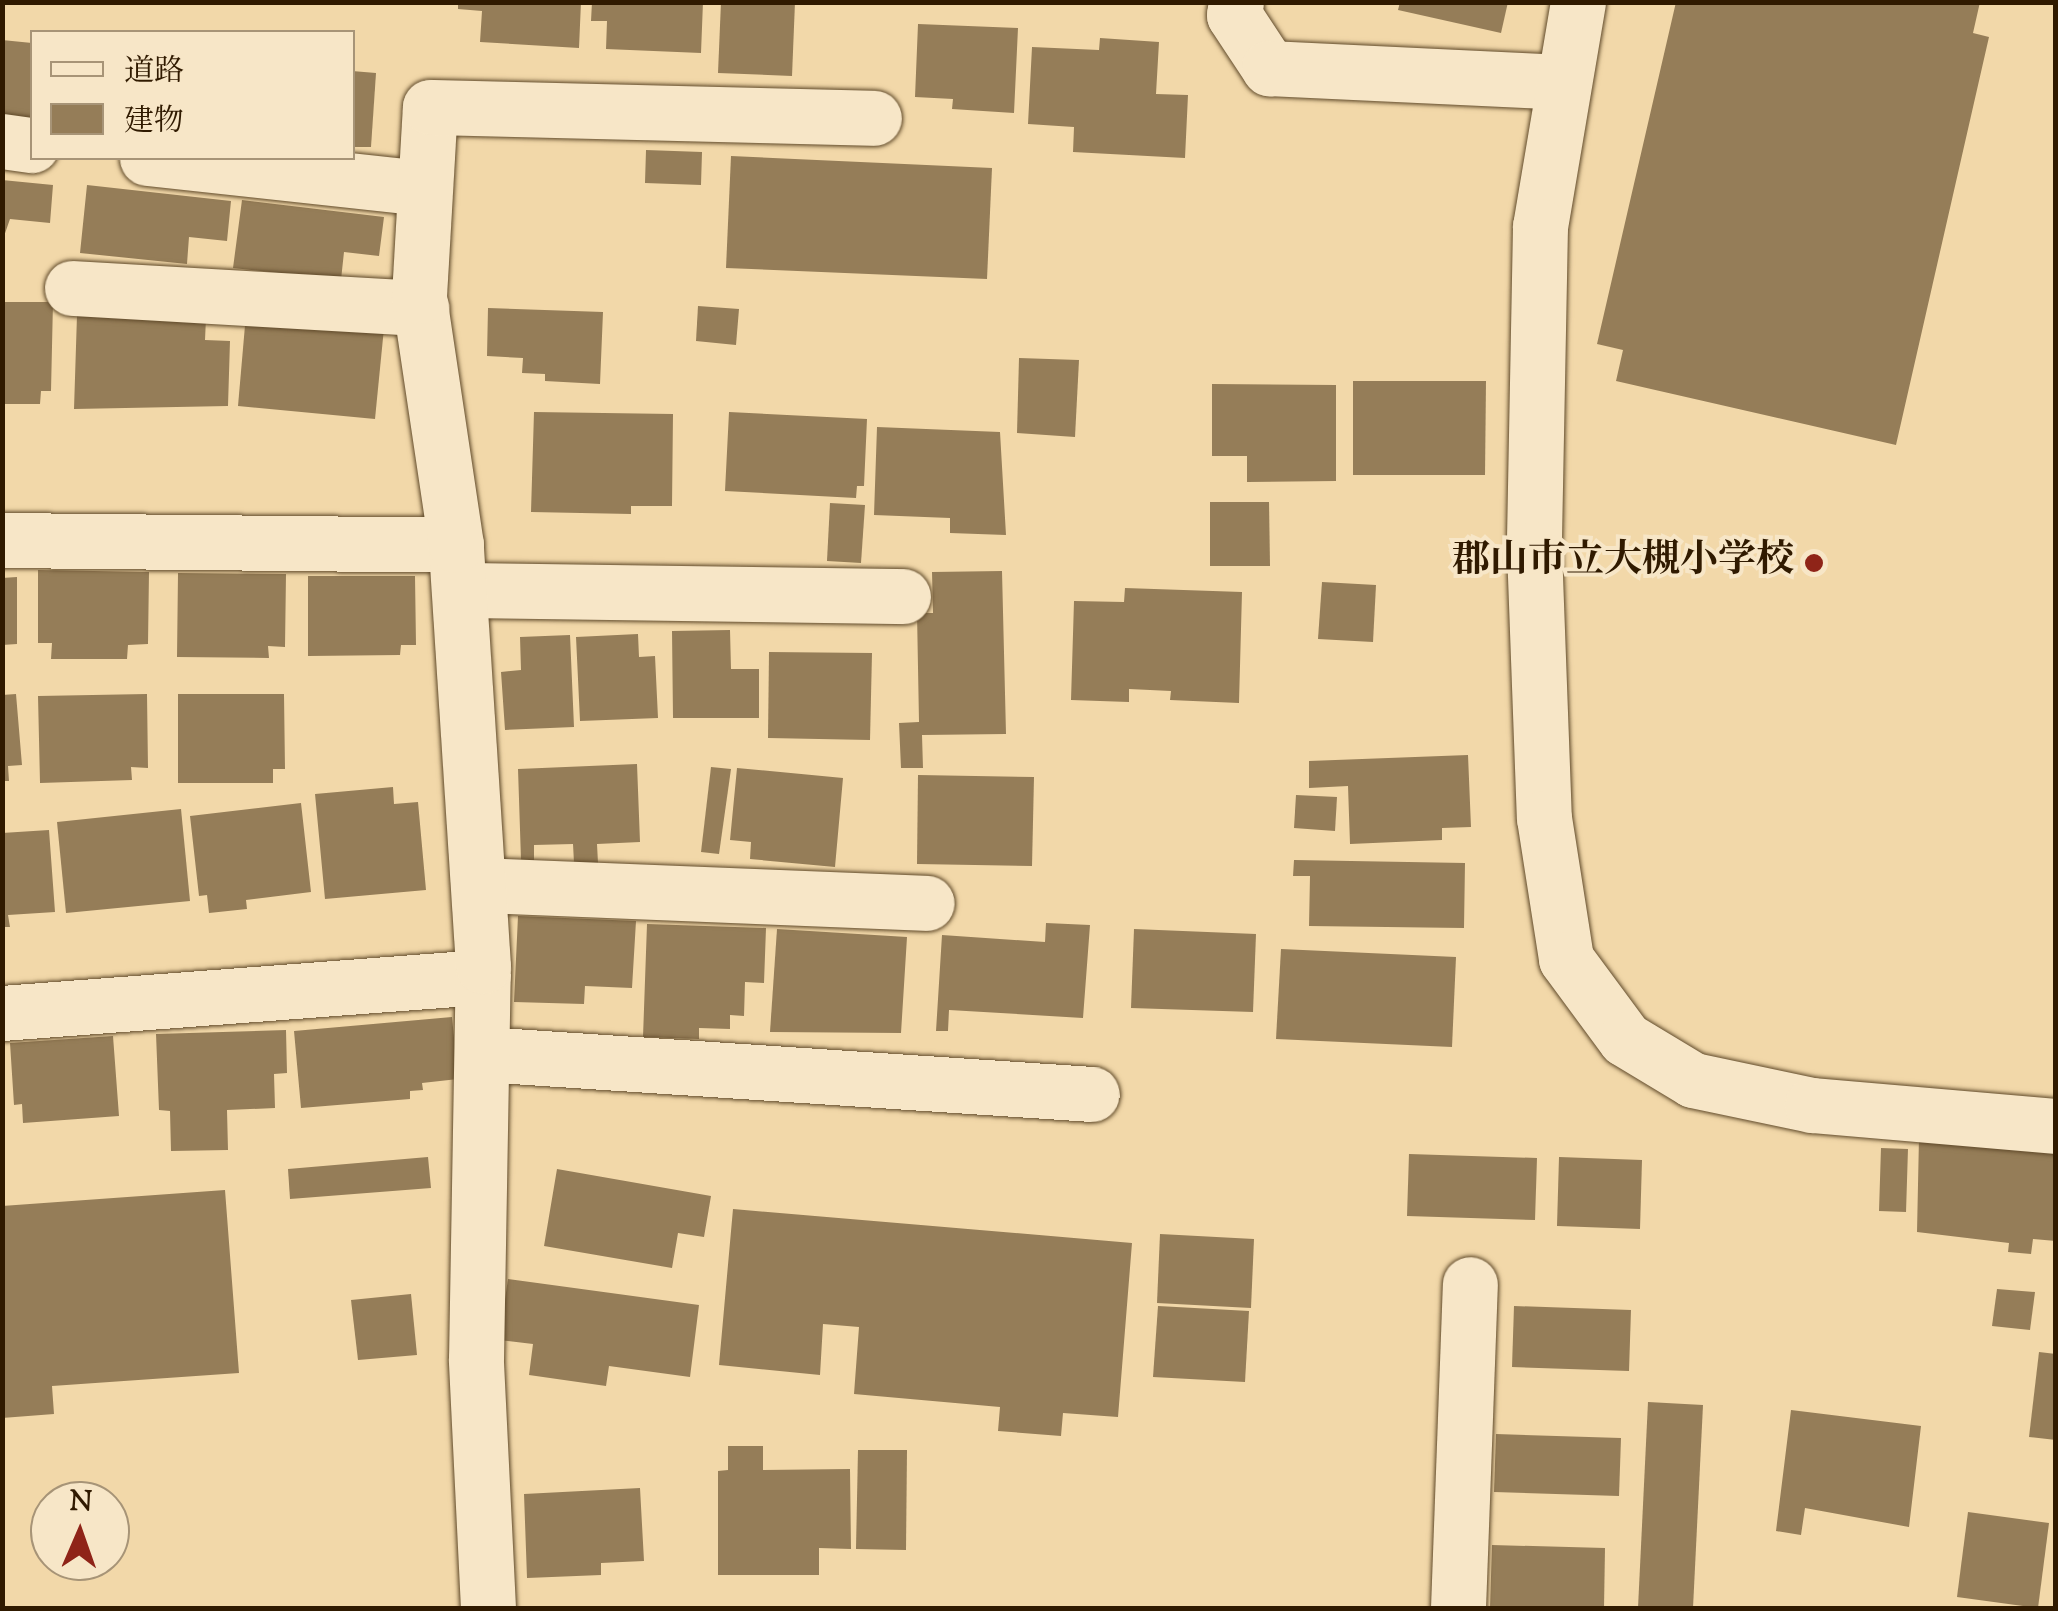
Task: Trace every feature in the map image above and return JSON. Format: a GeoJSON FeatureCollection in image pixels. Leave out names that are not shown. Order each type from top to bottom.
{"type":"FeatureCollection","features":[{"type":"Feature","properties":{"kind":"street"},"geometry":{"type":"LineString","coordinates":[[1236,2],[1234,14],[1269,68],[1562,82]]}},
{"type":"Feature","properties":{"kind":"street"},"geometry":{"type":"LineString","coordinates":[[1578,2],[1540,226],[1534,549],[1544,818],[1566,959],[1625,1039],[1693,1080],[1812,1105],[2056,1126]]}},
{"type":"Feature","properties":{"kind":"street"},"geometry":{"type":"LineString","coordinates":[[488,1608],[476,1359],[483,977],[480,885],[458,567],[421,308],[423,188],[430,106],[874,118]]}},
{"type":"Feature","properties":{"kind":"street"},"geometry":{"type":"LineString","coordinates":[[2,141],[30,145]]}},
{"type":"Feature","properties":{"kind":"street"},"geometry":{"type":"LineString","coordinates":[[166,160],[423,188]]}},
{"type":"Feature","properties":{"kind":"street"},"geometry":{"type":"LineString","coordinates":[[72,288],[421,308]]}},
{"type":"Feature","properties":{"kind":"street"},"geometry":{"type":"LineString","coordinates":[[2,540],[903,596]]}},
{"type":"Feature","properties":{"kind":"street"},"geometry":{"type":"LineString","coordinates":[[480,885],[927,903]]}},
{"type":"Feature","properties":{"kind":"street"},"geometry":{"type":"LineString","coordinates":[[2,1013],[483,977]]}},
{"type":"Feature","properties":{"kind":"street"},"geometry":{"type":"LineString","coordinates":[[482,1054],[1092,1094]]}},
{"type":"Feature","properties":{"kind":"street"},"geometry":{"type":"LineString","coordinates":[[1458,1608],[1470,1284]]}},
{"type":"Feature","properties":{"kind":"building"},"geometry":{"type":"Polygon","coordinates":[[[458,2],[581,2],[579,48],[480,42],[482,11],[458,9],[458,2]]]}},
{"type":"Feature","properties":{"kind":"building"},"geometry":{"type":"Polygon","coordinates":[[[592,2],[703,2],[701,53],[606,49],[607,21],[591,21],[592,2]]]}},
{"type":"Feature","properties":{"kind":"building"},"geometry":{"type":"Polygon","coordinates":[[[721,2],[795,2],[792,76],[718,73],[721,2]]]}},
{"type":"Feature","properties":{"kind":"building"},"geometry":{"type":"Polygon","coordinates":[[[1400,2],[1508,2],[1501,33],[1398,10],[1400,2]]]}},
{"type":"Feature","properties":{"kind":"building"},"geometry":{"type":"Polygon","coordinates":[[[1676,2],[1980,2],[1973,33],[1989,37],[1896,445],[1616,381],[1623,350],[1597,344],[1676,2]]]}},
{"type":"Feature","properties":{"kind":"building"},"geometry":{"type":"Polygon","coordinates":[[[918,24],[1018,28],[1014,113],[952,109],[953,99],[915,97],[918,24]]]}},
{"type":"Feature","properties":{"kind":"building"},"geometry":{"type":"Polygon","coordinates":[[[1100,38],[1159,42],[1156,94],[1188,95],[1185,158],[1073,152],[1074,127],[1028,124],[1032,47],[1099,50],[1100,38]]]}},
{"type":"Feature","properties":{"kind":"building"},"geometry":{"type":"Polygon","coordinates":[[[2,40],[30,43],[30,123],[2,120],[2,40]]]}},
{"type":"Feature","properties":{"kind":"building"},"geometry":{"type":"Polygon","coordinates":[[[355,71],[376,73],[371,147],[355,147],[355,71]]]}},
{"type":"Feature","properties":{"kind":"building"},"geometry":{"type":"Polygon","coordinates":[[[646,150],[702,152],[701,185],[645,183],[646,150]]]}},
{"type":"Feature","properties":{"kind":"building"},"geometry":{"type":"Polygon","coordinates":[[[731,156],[992,168],[987,279],[726,268],[731,156]]]}},
{"type":"Feature","properties":{"kind":"building"},"geometry":{"type":"Polygon","coordinates":[[[2,180],[53,185],[50,223],[10,219],[2,242],[2,180]]]}},
{"type":"Feature","properties":{"kind":"building"},"geometry":{"type":"Polygon","coordinates":[[[87,185],[231,201],[227,241],[189,237],[187,264],[80,253],[87,185]]]}},
{"type":"Feature","properties":{"kind":"building"},"geometry":{"type":"Polygon","coordinates":[[[242,200],[384,217],[379,256],[344,252],[341,280],[233,268],[242,200]]]}},
{"type":"Feature","properties":{"kind":"building"},"geometry":{"type":"Polygon","coordinates":[[[2,302],[53,302],[51,391],[41,391],[40,404],[2,404],[2,302]]]}},
{"type":"Feature","properties":{"kind":"building"},"geometry":{"type":"Polygon","coordinates":[[[698,306],[739,309],[736,345],[696,341],[698,306]]]}},
{"type":"Feature","properties":{"kind":"building"},"geometry":{"type":"Polygon","coordinates":[[[488,308],[603,312],[600,384],[545,381],[545,374],[522,373],[523,358],[487,356],[488,308]]]}},
{"type":"Feature","properties":{"kind":"building"},"geometry":{"type":"Polygon","coordinates":[[[246,314],[384,328],[375,419],[238,406],[246,314]]]}},
{"type":"Feature","properties":{"kind":"building"},"geometry":{"type":"Polygon","coordinates":[[[77,315],[206,318],[205,340],[230,341],[228,406],[74,409],[77,315]]]}},
{"type":"Feature","properties":{"kind":"building"},"geometry":{"type":"Polygon","coordinates":[[[1019,358],[1079,360],[1075,437],[1017,433],[1019,358]]]}},
{"type":"Feature","properties":{"kind":"building"},"geometry":{"type":"Polygon","coordinates":[[[1353,381],[1486,381],[1485,475],[1353,475],[1353,381]]]}},
{"type":"Feature","properties":{"kind":"building"},"geometry":{"type":"Polygon","coordinates":[[[1212,384],[1336,385],[1336,481],[1247,482],[1247,456],[1212,456],[1212,384]]]}},
{"type":"Feature","properties":{"kind":"building"},"geometry":{"type":"Polygon","coordinates":[[[534,412],[673,414],[672,506],[631,506],[631,514],[531,512],[534,412]]]}},
{"type":"Feature","properties":{"kind":"building"},"geometry":{"type":"Polygon","coordinates":[[[729,412],[867,419],[864,486],[857,486],[856,498],[725,491],[729,412]]]}},
{"type":"Feature","properties":{"kind":"building"},"geometry":{"type":"Polygon","coordinates":[[[877,427],[1000,432],[1006,535],[950,533],[950,518],[874,515],[877,427]]]}},
{"type":"Feature","properties":{"kind":"building"},"geometry":{"type":"Polygon","coordinates":[[[1210,502],[1269,502],[1270,566],[1210,566],[1210,502]]]}},
{"type":"Feature","properties":{"kind":"building"},"geometry":{"type":"Polygon","coordinates":[[[830,503],[865,505],[861,563],[827,561],[830,503]]]}},
{"type":"Feature","properties":{"kind":"building"},"geometry":{"type":"Polygon","coordinates":[[[38,570],[149,572],[148,644],[128,645],[127,659],[51,659],[52,643],[38,643],[38,570]]]}},
{"type":"Feature","properties":{"kind":"building"},"geometry":{"type":"Polygon","coordinates":[[[1002,571],[1006,734],[922,735],[923,768],[901,768],[899,723],[919,722],[917,613],[933,613],[932,572],[1002,571]]]}},
{"type":"Feature","properties":{"kind":"building"},"geometry":{"type":"Polygon","coordinates":[[[178,573],[286,574],[285,647],[268,646],[269,658],[177,657],[178,573]]]}},
{"type":"Feature","properties":{"kind":"building"},"geometry":{"type":"Polygon","coordinates":[[[308,576],[415,576],[416,645],[401,645],[400,655],[308,656],[308,576]]]}},
{"type":"Feature","properties":{"kind":"building"},"geometry":{"type":"Polygon","coordinates":[[[17,577],[17,644],[2,645],[2,578],[17,577]]]}},
{"type":"Feature","properties":{"kind":"building"},"geometry":{"type":"Polygon","coordinates":[[[1322,582],[1376,585],[1373,642],[1318,639],[1322,582]]]}},
{"type":"Feature","properties":{"kind":"building"},"geometry":{"type":"Polygon","coordinates":[[[1125,588],[1242,592],[1239,703],[1170,700],[1171,691],[1129,689],[1129,702],[1071,700],[1074,601],[1124,602],[1125,588]]]}},
{"type":"Feature","properties":{"kind":"building"},"geometry":{"type":"Polygon","coordinates":[[[730,630],[731,669],[759,669],[759,718],[673,718],[672,631],[730,630]]]}},
{"type":"Feature","properties":{"kind":"building"},"geometry":{"type":"Polygon","coordinates":[[[638,634],[639,657],[655,656],[658,718],[580,721],[576,637],[638,634]]]}},
{"type":"Feature","properties":{"kind":"building"},"geometry":{"type":"Polygon","coordinates":[[[570,635],[574,727],[505,730],[501,672],[521,670],[520,637],[570,635]]]}},
{"type":"Feature","properties":{"kind":"building"},"geometry":{"type":"Polygon","coordinates":[[[769,652],[872,653],[870,740],[768,738],[769,652]]]}},
{"type":"Feature","properties":{"kind":"building"},"geometry":{"type":"Polygon","coordinates":[[[16,694],[22,765],[8,766],[9,781],[2,781],[2,695],[16,694]]]}},
{"type":"Feature","properties":{"kind":"building"},"geometry":{"type":"Polygon","coordinates":[[[147,694],[148,768],[131,767],[132,780],[40,783],[38,696],[147,694]]]}},
{"type":"Feature","properties":{"kind":"building"},"geometry":{"type":"Polygon","coordinates":[[[178,694],[284,694],[285,769],[273,769],[273,783],[178,783],[178,694]]]}},
{"type":"Feature","properties":{"kind":"building"},"geometry":{"type":"Polygon","coordinates":[[[1468,755],[1471,827],[1442,828],[1442,840],[1350,844],[1348,786],[1309,788],[1309,761],[1468,755]]]}},
{"type":"Feature","properties":{"kind":"building"},"geometry":{"type":"Polygon","coordinates":[[[637,764],[640,842],[597,844],[598,863],[574,863],[573,844],[534,845],[534,860],[521,860],[518,769],[637,764]]]}},
{"type":"Feature","properties":{"kind":"building"},"geometry":{"type":"Polygon","coordinates":[[[711,767],[731,769],[719,854],[701,852],[711,767]]]}},
{"type":"Feature","properties":{"kind":"building"},"geometry":{"type":"Polygon","coordinates":[[[737,768],[843,778],[835,867],[750,859],[751,842],[730,840],[737,768]]]}},
{"type":"Feature","properties":{"kind":"building"},"geometry":{"type":"Polygon","coordinates":[[[918,775],[1034,777],[1032,866],[917,864],[918,775]]]}},
{"type":"Feature","properties":{"kind":"building"},"geometry":{"type":"Polygon","coordinates":[[[393,787],[394,804],[418,802],[426,890],[325,899],[315,794],[393,787]]]}},
{"type":"Feature","properties":{"kind":"building"},"geometry":{"type":"Polygon","coordinates":[[[1296,795],[1337,797],[1335,831],[1294,828],[1296,795]]]}},
{"type":"Feature","properties":{"kind":"building"},"geometry":{"type":"Polygon","coordinates":[[[301,803],[311,892],[246,900],[247,909],[209,913],[207,895],[199,896],[190,816],[301,803]]]}},
{"type":"Feature","properties":{"kind":"building"},"geometry":{"type":"Polygon","coordinates":[[[181,809],[190,901],[66,913],[57,822],[181,809]]]}},
{"type":"Feature","properties":{"kind":"building"},"geometry":{"type":"Polygon","coordinates":[[[49,830],[55,912],[8,915],[10,927],[2,927],[2,833],[49,830]]]}},
{"type":"Feature","properties":{"kind":"building"},"geometry":{"type":"Polygon","coordinates":[[[1294,860],[1465,863],[1464,928],[1309,926],[1310,876],[1293,876],[1294,860]]]}},
{"type":"Feature","properties":{"kind":"building"},"geometry":{"type":"Polygon","coordinates":[[[518,916],[636,921],[632,988],[585,986],[584,1004],[514,1002],[518,916]]]}},
{"type":"Feature","properties":{"kind":"building"},"geometry":{"type":"Polygon","coordinates":[[[1046,923],[1090,925],[1083,1018],[949,1010],[948,1031],[936,1031],[942,935],[1045,942],[1046,923]]]}},
{"type":"Feature","properties":{"kind":"building"},"geometry":{"type":"Polygon","coordinates":[[[647,924],[766,928],[764,983],[745,982],[744,1016],[730,1015],[730,1029],[699,1028],[699,1039],[643,1037],[647,924]]]}},
{"type":"Feature","properties":{"kind":"building"},"geometry":{"type":"Polygon","coordinates":[[[777,929],[907,937],[901,1033],[770,1032],[777,929]]]}},
{"type":"Feature","properties":{"kind":"building"},"geometry":{"type":"Polygon","coordinates":[[[1134,929],[1256,934],[1253,1012],[1131,1008],[1134,929]]]}},
{"type":"Feature","properties":{"kind":"building"},"geometry":{"type":"Polygon","coordinates":[[[1281,949],[1456,957],[1452,1047],[1276,1039],[1281,949]]]}},
{"type":"Feature","properties":{"kind":"building"},"geometry":{"type":"Polygon","coordinates":[[[452,1017],[458,1079],[422,1083],[423,1090],[410,1091],[410,1099],[301,1108],[294,1031],[452,1017]]]}},
{"type":"Feature","properties":{"kind":"building"},"geometry":{"type":"Polygon","coordinates":[[[286,1030],[287,1073],[274,1074],[275,1108],[227,1110],[228,1150],[171,1151],[170,1111],[159,1110],[156,1034],[286,1030]]]}},
{"type":"Feature","properties":{"kind":"building"},"geometry":{"type":"Polygon","coordinates":[[[113,1036],[119,1116],[23,1123],[22,1104],[14,1105],[10,1043],[113,1036]]]}},
{"type":"Feature","properties":{"kind":"building"},"geometry":{"type":"Polygon","coordinates":[[[1919,1137],[2056,1152],[2056,1241],[2033,1239],[2031,1254],[2008,1252],[2009,1243],[1917,1232],[1919,1137]]]}},
{"type":"Feature","properties":{"kind":"building"},"geometry":{"type":"Polygon","coordinates":[[[1881,1148],[1908,1149],[1906,1212],[1879,1211],[1881,1148]]]}},
{"type":"Feature","properties":{"kind":"building"},"geometry":{"type":"Polygon","coordinates":[[[1409,1154],[1537,1158],[1535,1220],[1407,1216],[1409,1154]]]}},
{"type":"Feature","properties":{"kind":"building"},"geometry":{"type":"Polygon","coordinates":[[[428,1157],[431,1188],[290,1199],[288,1169],[428,1157]]]}},
{"type":"Feature","properties":{"kind":"building"},"geometry":{"type":"Polygon","coordinates":[[[1559,1157],[1642,1160],[1640,1229],[1557,1226],[1559,1157]]]}},
{"type":"Feature","properties":{"kind":"building"},"geometry":{"type":"Polygon","coordinates":[[[557,1169],[711,1196],[704,1237],[678,1233],[672,1268],[544,1246],[557,1169]]]}},
{"type":"Feature","properties":{"kind":"building"},"geometry":{"type":"Polygon","coordinates":[[[225,1190],[239,1373],[52,1386],[54,1414],[2,1418],[2,1206],[225,1190]]]}},
{"type":"Feature","properties":{"kind":"building"},"geometry":{"type":"Polygon","coordinates":[[[733,1209],[1132,1243],[1118,1417],[1063,1413],[1061,1436],[998,1431],[1000,1407],[854,1394],[859,1327],[823,1324],[820,1375],[719,1365],[733,1209]]]}},
{"type":"Feature","properties":{"kind":"building"},"geometry":{"type":"Polygon","coordinates":[[[1160,1234],[1254,1239],[1251,1308],[1157,1303],[1160,1234]]]}},
{"type":"Feature","properties":{"kind":"building"},"geometry":{"type":"Polygon","coordinates":[[[508,1279],[699,1305],[690,1377],[609,1366],[606,1386],[529,1375],[533,1344],[499,1340],[508,1279]]]}},
{"type":"Feature","properties":{"kind":"building"},"geometry":{"type":"Polygon","coordinates":[[[1997,1289],[2035,1292],[2030,1330],[1992,1326],[1997,1289]]]}},
{"type":"Feature","properties":{"kind":"building"},"geometry":{"type":"Polygon","coordinates":[[[411,1294],[417,1355],[358,1360],[351,1300],[411,1294]]]}},
{"type":"Feature","properties":{"kind":"building"},"geometry":{"type":"Polygon","coordinates":[[[1158,1306],[1249,1311],[1245,1382],[1153,1377],[1158,1306]]]}},
{"type":"Feature","properties":{"kind":"building"},"geometry":{"type":"Polygon","coordinates":[[[1514,1306],[1631,1310],[1629,1371],[1512,1367],[1514,1306]]]}},
{"type":"Feature","properties":{"kind":"building"},"geometry":{"type":"Polygon","coordinates":[[[2039,1352],[2056,1354],[2056,1440],[2029,1437],[2039,1352]]]}},
{"type":"Feature","properties":{"kind":"building"},"geometry":{"type":"Polygon","coordinates":[[[1648,1402],[1703,1405],[1693,1608],[1638,1608],[1648,1402]]]}},
{"type":"Feature","properties":{"kind":"building"},"geometry":{"type":"Polygon","coordinates":[[[1791,1410],[1921,1426],[1909,1527],[1805,1508],[1801,1535],[1776,1531],[1791,1410]]]}},
{"type":"Feature","properties":{"kind":"building"},"geometry":{"type":"Polygon","coordinates":[[[1496,1434],[1621,1438],[1619,1496],[1494,1492],[1496,1434]]]}},
{"type":"Feature","properties":{"kind":"building"},"geometry":{"type":"Polygon","coordinates":[[[728,1446],[763,1446],[763,1470],[850,1469],[851,1549],[819,1548],[819,1575],[718,1575],[718,1471],[728,1470],[728,1446]]]}},
{"type":"Feature","properties":{"kind":"building"},"geometry":{"type":"Polygon","coordinates":[[[858,1450],[907,1450],[906,1550],[856,1549],[858,1450]]]}},
{"type":"Feature","properties":{"kind":"building"},"geometry":{"type":"Polygon","coordinates":[[[640,1488],[644,1561],[601,1563],[601,1575],[527,1578],[524,1494],[640,1488]]]}},
{"type":"Feature","properties":{"kind":"building"},"geometry":{"type":"Polygon","coordinates":[[[1968,1512],[2049,1523],[2038,1608],[1957,1597],[1968,1512]]]}},
{"type":"Feature","properties":{"kind":"building"},"geometry":{"type":"Polygon","coordinates":[[[1492,1545],[1605,1548],[1604,1608],[1490,1608],[1492,1545]]]}},
{"type":"Feature","properties":{"kind":"place","name":"郡山市立大槻小学校"},"geometry":{"type":"Point","coordinates":[1814,563]}}]}
